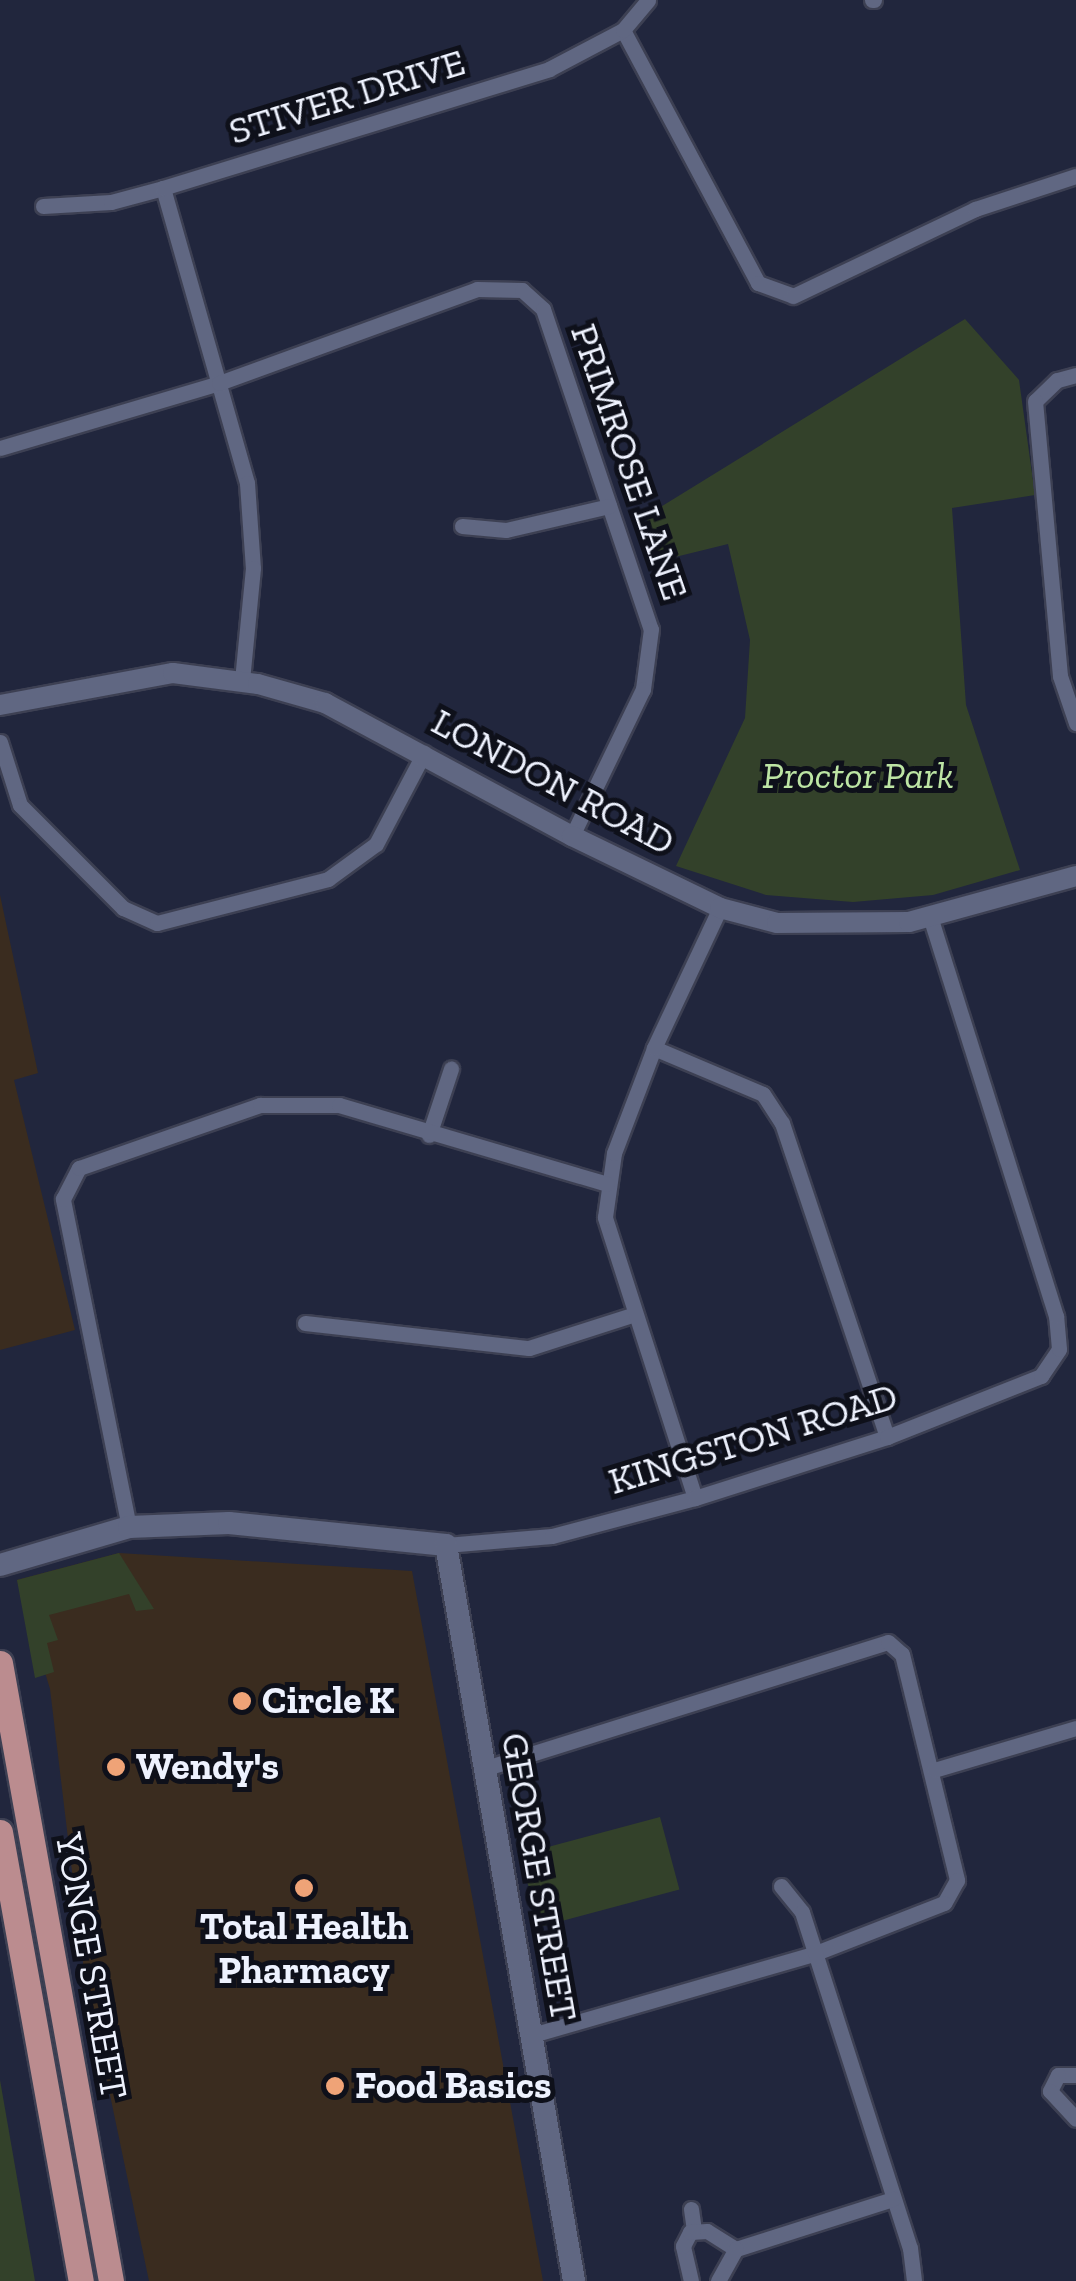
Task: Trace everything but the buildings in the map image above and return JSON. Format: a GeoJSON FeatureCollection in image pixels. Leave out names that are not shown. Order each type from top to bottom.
{"type":"FeatureCollection","features":[{"type":"Feature","properties":{"kind":"main road","name":"KINGSTON ROAD"},"geometry":{"type":"LineString","coordinates":[[0,1565],[129,1527],[229,1522],[446,1546]]}},
{"type":"Feature","properties":{"kind":"main road","name":"GEORGE STREET"},"geometry":{"type":"LineString","coordinates":[[446,1546],[574,2281]]}},
{"type":"Feature","properties":{"kind":"main road","name":"YONGE STREET"},"geometry":{"type":"LineString","coordinates":[[0,1663],[112,2281]]}},
{"type":"Feature","properties":{"kind":"main road","name":"YONGE STREET"},"geometry":{"type":"LineString","coordinates":[[0,1832],[81,2281]]}},
{"type":"Feature","properties":{"kind":"street","name":"STIVER DRIVE"},"geometry":{"type":"LineString","coordinates":[[43,206],[111,202],[549,70],[623,30],[648,0]]}},
{"type":"Feature","properties":{"kind":"street"},"geometry":{"type":"LineString","coordinates":[[623,30],[758,284],[793,296],[976,209],[1076,176]]}},
{"type":"Feature","properties":{"kind":"street"},"geometry":{"type":"LineString","coordinates":[[163,188],[247,483],[253,568],[242,680]]}},
{"type":"Feature","properties":{"kind":"street","name":"PRIMROSE LANE"},"geometry":{"type":"LineString","coordinates":[[0,448],[219,383],[478,288],[522,290],[542,309],[650,629],[642,689],[572,836]]}},
{"type":"Feature","properties":{"kind":"street"},"geometry":{"type":"LineString","coordinates":[[1076,374],[1057,380],[1034,401],[1060,676],[1076,723]]}},
{"type":"Feature","properties":{"kind":"street"},"geometry":{"type":"LineString","coordinates":[[462,526],[506,530],[609,506]]}},
{"type":"Feature","properties":{"kind":"street","name":"LONDON ROAD"},"geometry":{"type":"LineString","coordinates":[[0,705],[174,673],[242,680],[325,703],[424,752],[572,836],[720,908],[778,923],[909,922],[1076,876]]}},
{"type":"Feature","properties":{"kind":"street"},"geometry":{"type":"LineString","coordinates":[[0,742],[20,805],[123,908],[156,923],[328,879],[376,844],[424,752]]}},
{"type":"Feature","properties":{"kind":"street"},"geometry":{"type":"LineString","coordinates":[[695,1498],[605,1218],[607,1184],[654,1048],[720,908]]}},
{"type":"Feature","properties":{"kind":"street","name":"KINGSTON ROAD"},"geometry":{"type":"LineString","coordinates":[[446,1546],[552,1536],[695,1498],[887,1437],[1041,1376],[1059,1349],[1051,1301],[930,916]]}},
{"type":"Feature","properties":{"kind":"street"},"geometry":{"type":"LineString","coordinates":[[654,1048],[764,1094],[782,1123],[887,1437]]}},
{"type":"Feature","properties":{"kind":"street"},"geometry":{"type":"LineString","coordinates":[[429,1135],[451,1069]]}},
{"type":"Feature","properties":{"kind":"street"},"geometry":{"type":"LineString","coordinates":[[129,1527],[63,1199],[79,1168],[260,1106],[339,1106],[607,1184]]}},
{"type":"Feature","properties":{"kind":"street"},"geometry":{"type":"LineString","coordinates":[[305,1322],[530,1348],[635,1314]]}},
{"type":"Feature","properties":{"kind":"street"},"geometry":{"type":"LineString","coordinates":[[483,1770],[888,1642],[902,1654],[934,1770],[957,1880],[944,1903],[813,1954],[532,2035]]}},
{"type":"Feature","properties":{"kind":"street"},"geometry":{"type":"LineString","coordinates":[[934,1770],[1076,1728]]}},
{"type":"Feature","properties":{"kind":"street"},"geometry":{"type":"LineString","coordinates":[[780,1886],[802,1912],[893,2199],[914,2281]]}},
{"type":"Feature","properties":{"kind":"street"},"geometry":{"type":"LineString","coordinates":[[1076,2074],[1058,2075],[1050,2090],[1076,2119]]}},
{"type":"Feature","properties":{"kind":"street"},"geometry":{"type":"LineString","coordinates":[[718,2281],[736,2248],[893,2199]]}},
{"type":"Feature","properties":{"kind":"street"},"geometry":{"type":"LineString","coordinates":[[691,2209],[694,2230],[682,2246],[691,2281]]}},
{"type":"Feature","properties":{"kind":"street"},"geometry":{"type":"LineString","coordinates":[[694,2230],[716,2234],[736,2248]]}},
{"type":"Feature","properties":{"kind":"shaded area"},"geometry":{"type":"Polygon","coordinates":[[[0,895],[38,1073],[14,1080],[75,1330],[0,1350],[0,895]]]}},
{"type":"Feature","properties":{"kind":"shaded area"},"geometry":{"type":"Polygon","coordinates":[[[119,1553],[412,1571],[543,2281],[149,2281],[84,1971],[50,1689],[17,1580],[119,1553]]]}},
{"type":"Feature","properties":{"kind":"green space","name":"Proctor Park"},"geometry":{"type":"Polygon","coordinates":[[[965,319],[1019,380],[1035,495],[952,508],[966,705],[1020,870],[933,895],[853,902],[766,895],[676,866],[745,718],[750,640],[728,544],[659,561],[646,516],[965,319]]]}},
{"type":"Feature","properties":{"kind":"green space"},"geometry":{"type":"Polygon","coordinates":[[[119,1553],[154,1609],[136,1611],[129,1594],[49,1615],[58,1640],[47,1643],[54,1672],[35,1678],[17,1580],[119,1553]]]}},
{"type":"Feature","properties":{"kind":"green space"},"geometry":{"type":"Polygon","coordinates":[[[660,1817],[679,1889],[539,1927],[520,1855],[660,1817]]]}},
{"type":"Feature","properties":{"kind":"green space"},"geometry":{"type":"Polygon","coordinates":[[[0,2080],[35,2281],[0,2281],[0,2080]]]}},
{"type":"Feature","properties":{"kind":"place","name":"Circle K"},"geometry":{"type":"Point","coordinates":[242,1701]}},
{"type":"Feature","properties":{"kind":"place","name":"Wendy's"},"geometry":{"type":"Point","coordinates":[116,1767]}},
{"type":"Feature","properties":{"kind":"place","name":"Total Health Pharmacy"},"geometry":{"type":"Point","coordinates":[304,1888]}},
{"type":"Feature","properties":{"kind":"place","name":"Food Basics"},"geometry":{"type":"Point","coordinates":[335,2086]}}]}
